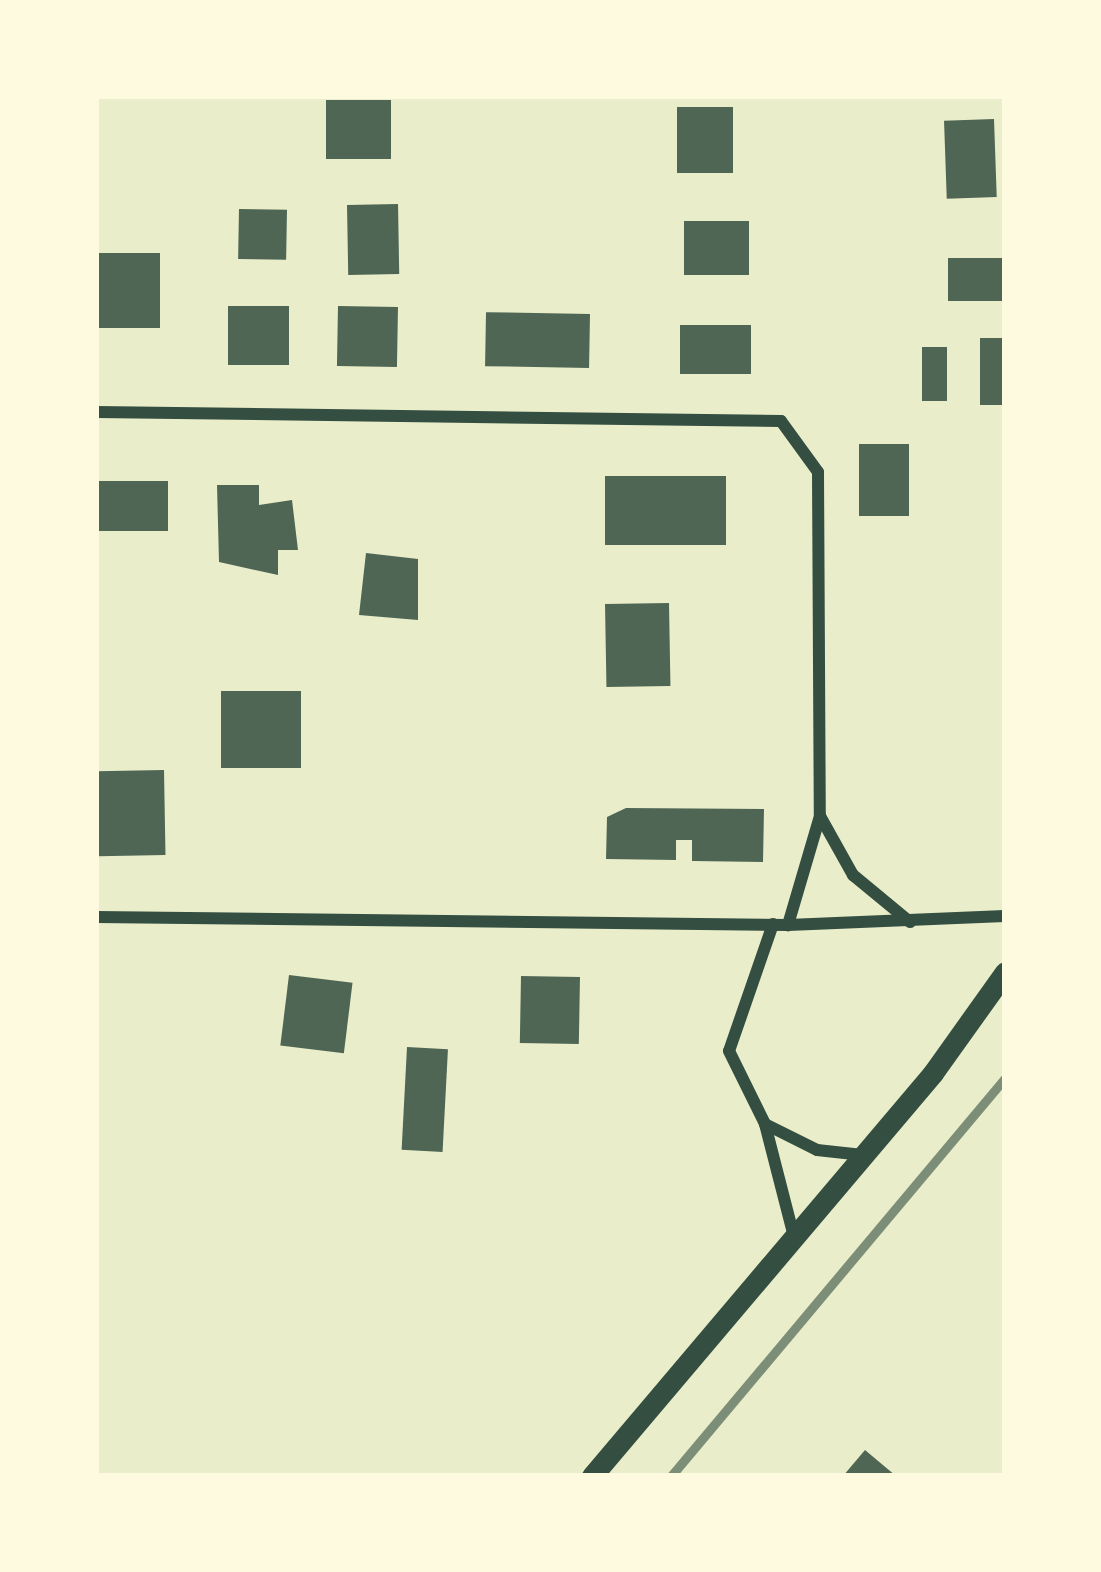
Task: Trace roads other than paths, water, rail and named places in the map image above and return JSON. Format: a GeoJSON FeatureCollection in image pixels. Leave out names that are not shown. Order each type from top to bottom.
{"type":"FeatureCollection","features":[{"type":"Feature","properties":{"kind":"street"},"geometry":{"type":"LineString","coordinates":[[96,412],[782,421],[818,472],[820,816],[788,925]]}},
{"type":"Feature","properties":{"kind":"street"},"geometry":{"type":"LineString","coordinates":[[820,816],[853,875],[910,922]]}},
{"type":"Feature","properties":{"kind":"street"},"geometry":{"type":"LineString","coordinates":[[96,917],[788,925],[1005,916]]}},
{"type":"Feature","properties":{"kind":"street"},"geometry":{"type":"LineString","coordinates":[[773,924],[729,1051],[765,1124],[794,1237]]}},
{"type":"Feature","properties":{"kind":"street"},"geometry":{"type":"LineString","coordinates":[[592,1476],[863,1155],[1005,972]]}},
{"type":"Feature","properties":{"kind":"street"},"geometry":{"type":"LineString","coordinates":[[765,1124],[817,1150],[863,1155]]}},
{"type":"Feature","properties":{"kind":"railway"},"geometry":{"type":"LineString","coordinates":[[671,1476],[1005,1078]]}}]}
